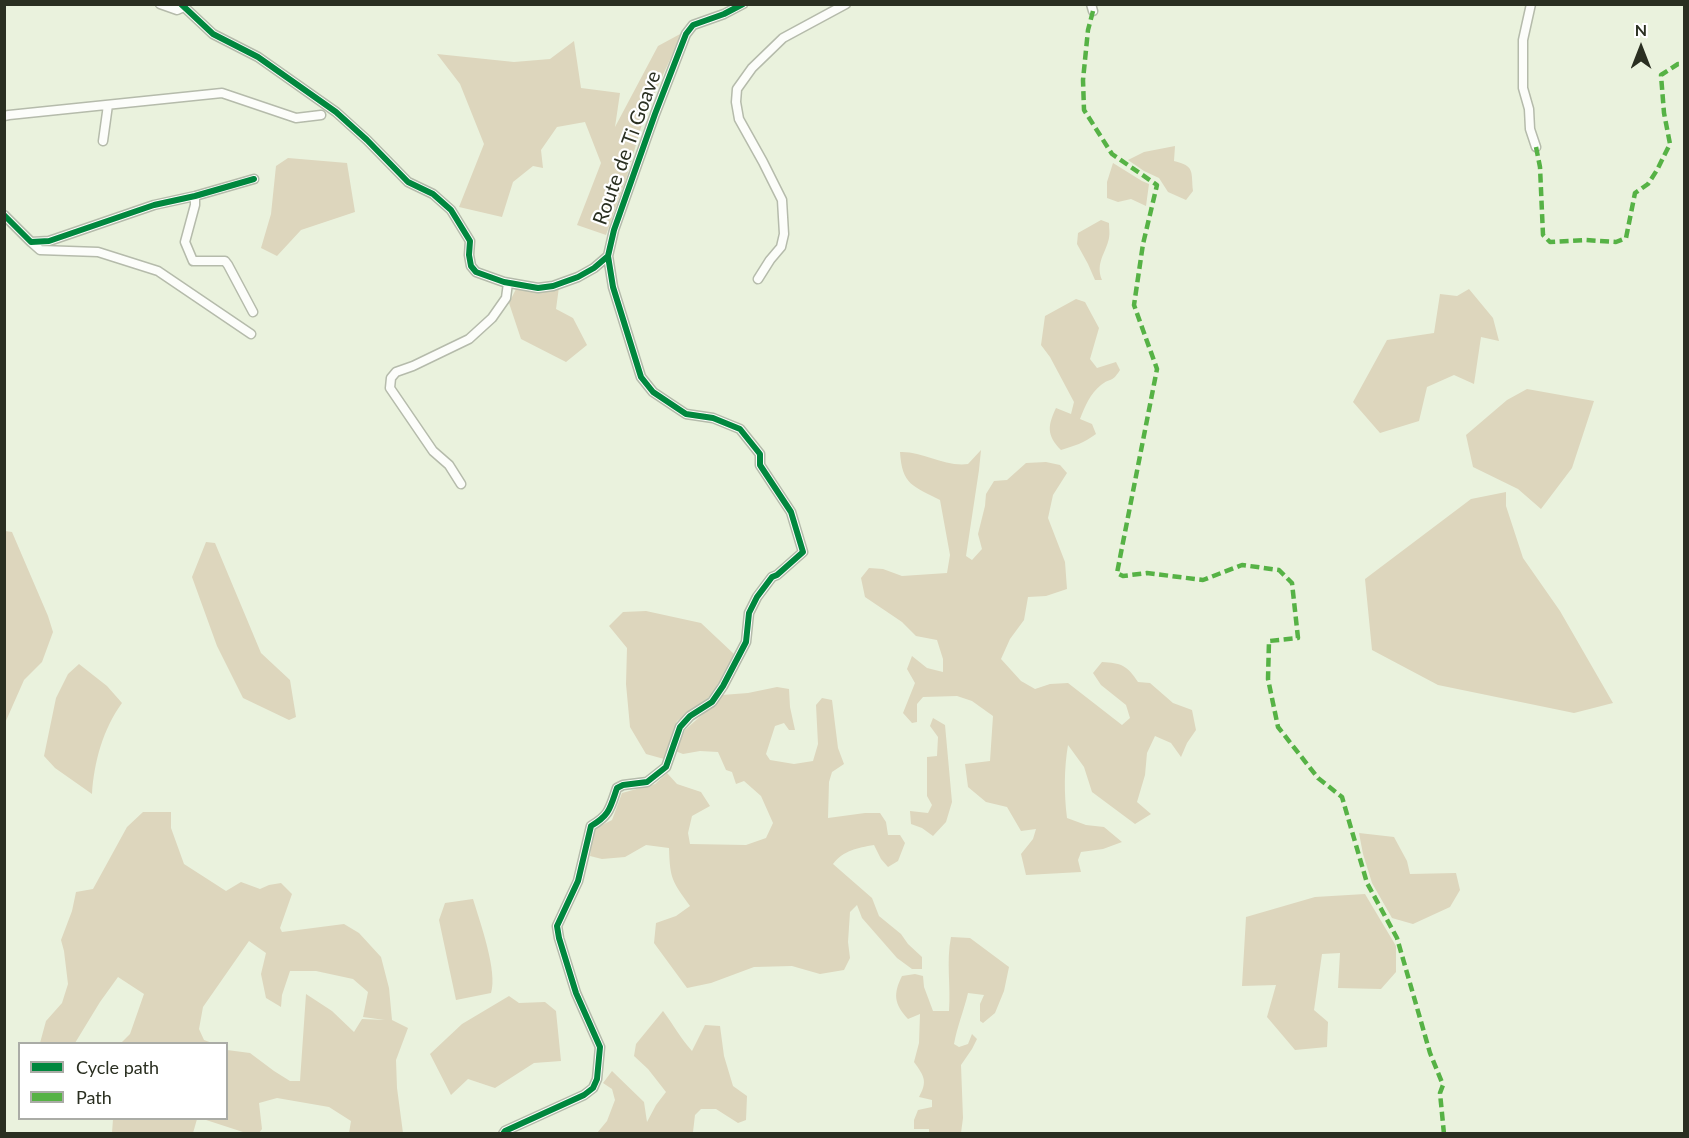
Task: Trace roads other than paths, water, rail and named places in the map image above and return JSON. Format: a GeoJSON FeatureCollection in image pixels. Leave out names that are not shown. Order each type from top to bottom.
{"type":"FeatureCollection","features":[{"type":"Feature","properties":{"kind":"street"},"geometry":{"type":"LineString","coordinates":[[160,4],[177,10],[182,6],[213,34],[258,57],[336,112],[408,182],[433,194],[451,210],[470,241],[471,266],[476,272],[508,283],[538,288],[553,286],[578,277],[594,268],[608,256]]}},
{"type":"Feature","properties":{"kind":"street","name":"Route de Ti Goave"},"geometry":{"type":"LineString","coordinates":[[503,1134],[505,1131],[584,1095],[593,1088],[597,1080],[600,1047],[576,993],[557,926],[578,881],[591,826],[608,814],[617,788],[646,782],[666,767],[680,727],[690,716],[712,702],[743,650],[748,634],[749,614],[757,597],[772,577],[803,552],[791,512],[760,465],[760,454],[740,429],[713,418],[686,414],[653,392],[641,377],[613,287],[608,256],[617,219],[686,34],[693,25],[724,14],[743,4]]}},
{"type":"Feature","properties":{"kind":"street"},"geometry":{"type":"LineString","coordinates":[[758,279],[781,247],[784,234],[782,200],[739,119],[736,102],[737,89],[752,68],[783,38],[846,4]]}},
{"type":"Feature","properties":{"kind":"street"},"geometry":{"type":"LineString","coordinates":[[1531,4],[1523,40],[1523,88],[1529,109],[1530,129],[1536,147]]}},
{"type":"Feature","properties":{"kind":"street"},"geometry":{"type":"LineString","coordinates":[[4,116],[222,93],[296,118],[321,115]]}},
{"type":"Feature","properties":{"kind":"street"},"geometry":{"type":"LineString","coordinates":[[103,141],[108,105]]}},
{"type":"Feature","properties":{"kind":"street"},"geometry":{"type":"LineString","coordinates":[[32,242],[49,242],[154,206],[254,179]]}},
{"type":"Feature","properties":{"kind":"street"},"geometry":{"type":"LineString","coordinates":[[195,196],[195,205],[185,242],[193,261],[225,261],[253,312]]}},
{"type":"Feature","properties":{"kind":"street"},"geometry":{"type":"LineString","coordinates":[[4,215],[40,250],[98,252],[158,271],[251,334]]}},
{"type":"Feature","properties":{"kind":"street"},"geometry":{"type":"LineString","coordinates":[[461,484],[449,465],[433,451],[390,388],[391,378],[396,372],[469,339],[492,318],[506,298],[508,283]]}}]}
